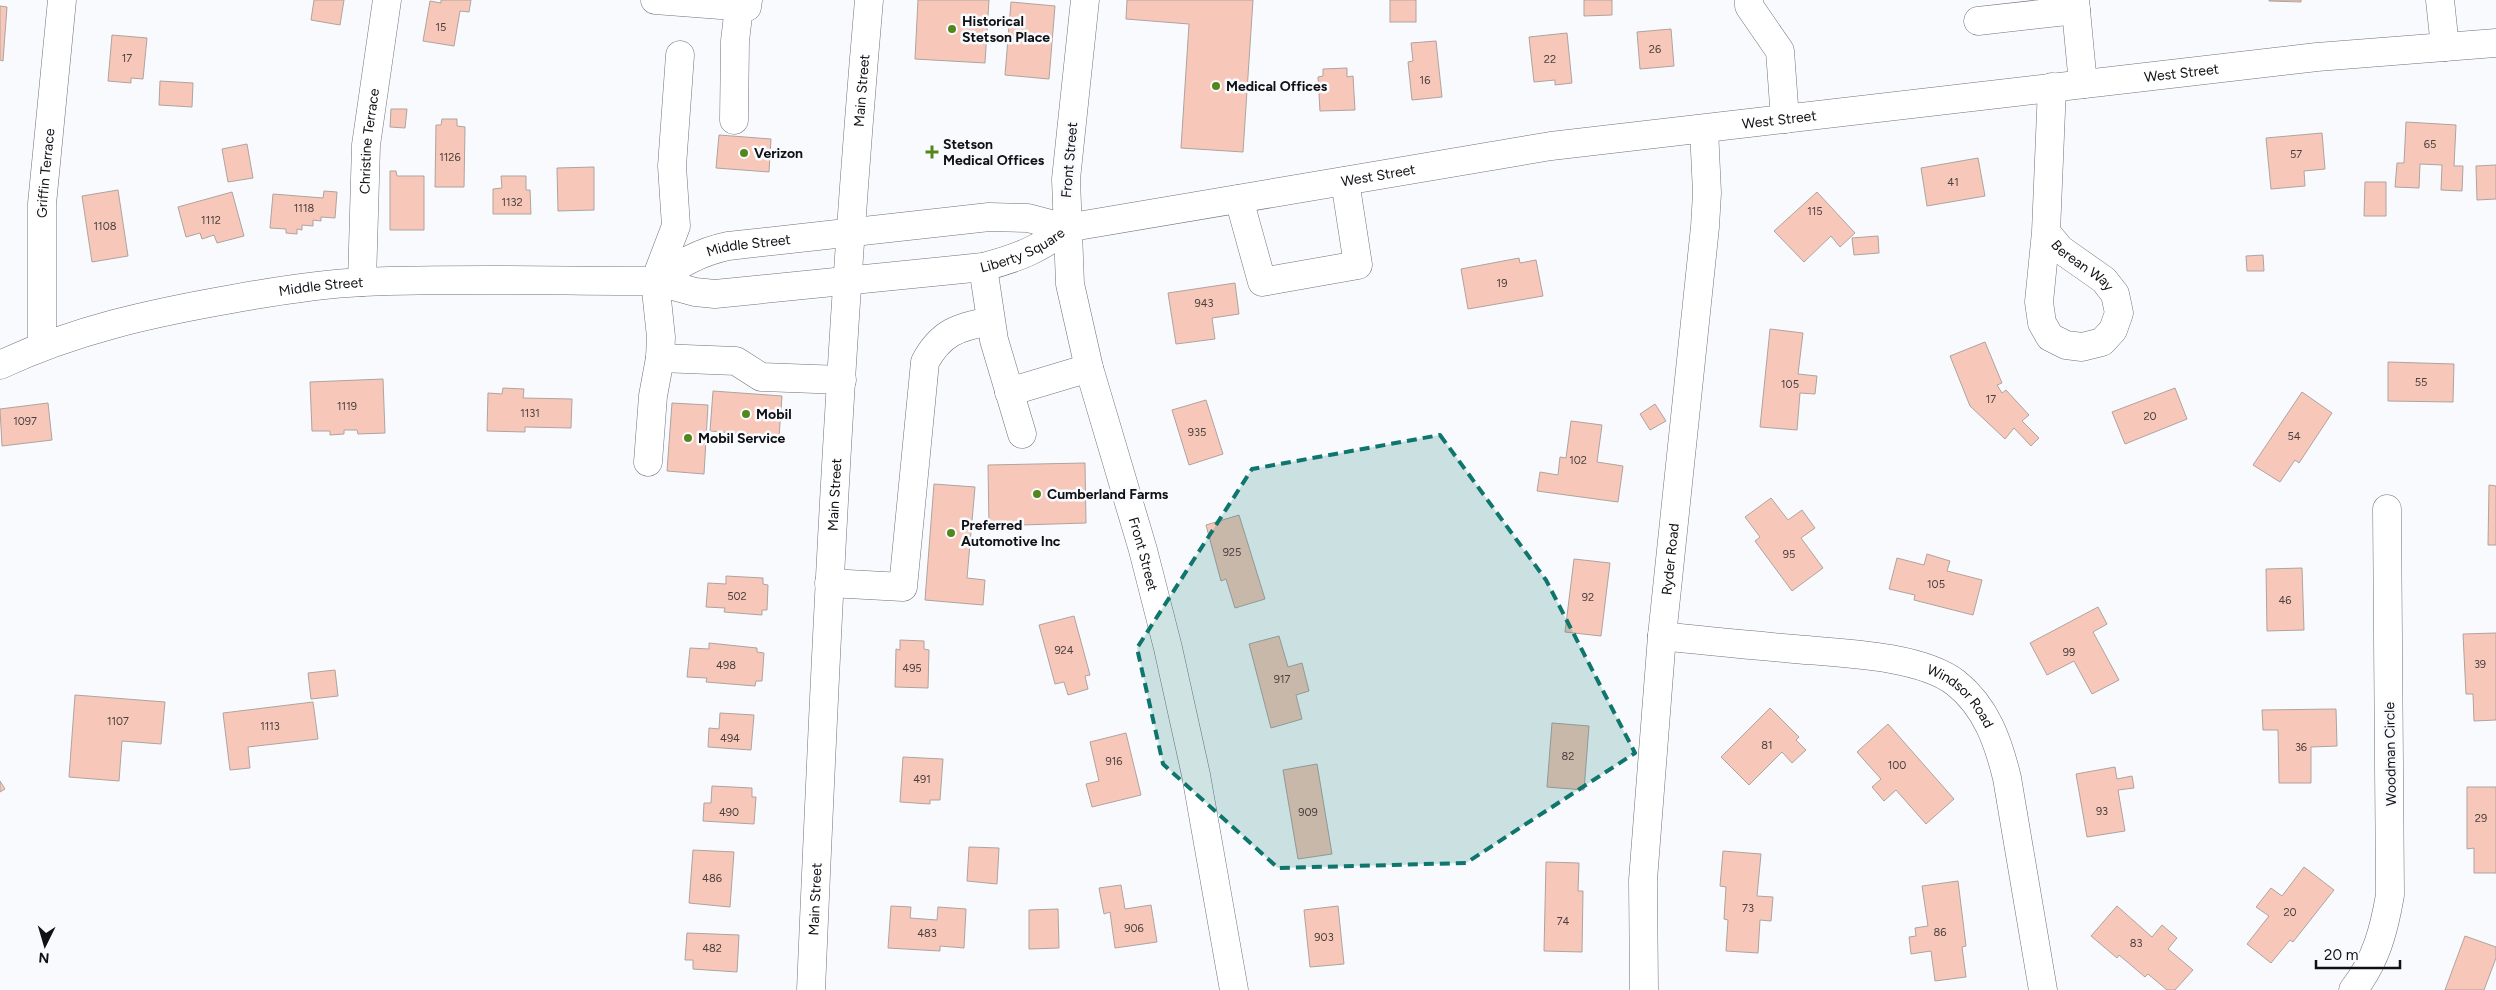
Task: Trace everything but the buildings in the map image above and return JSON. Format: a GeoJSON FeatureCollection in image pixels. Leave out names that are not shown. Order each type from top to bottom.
{"type":"FeatureCollection","features":[{"type":"Feature","properties":{"kind":"main road","name":"Griffin Terrace"},"geometry":{"type":"LineString","coordinates":[[42,345],[42,204],[62,0]]}},
{"type":"Feature","properties":{"kind":"main road","name":"Christine Terrace"},"geometry":{"type":"LineString","coordinates":[[362,282],[366,145],[387,0]]}},
{"type":"Feature","properties":{"kind":"main road"},"geometry":{"type":"LineString","coordinates":[[655,0],[743,3],[735,41],[734,120]]}},
{"type":"Feature","properties":{"kind":"main road","name":"Main Street"},"geometry":{"type":"LineString","coordinates":[[811,990],[829,583],[851,232],[869,0]]}},
{"type":"Feature","properties":{"kind":"main road","name":"Front Street"},"geometry":{"type":"LineString","coordinates":[[1085,0],[1066,179],[1066,228],[1073,303],[1089,368],[1143,550],[1168,648],[1196,775],[1234,990]]}},
{"type":"Feature","properties":{"kind":"main road"},"geometry":{"type":"LineString","coordinates":[[1749,0],[1750,6],[1780,50],[1786,119]]}},
{"type":"Feature","properties":{"kind":"main road"},"geometry":{"type":"LineString","coordinates":[[2440,0],[2445,47]]}},
{"type":"Feature","properties":{"kind":"main road"},"geometry":{"type":"LineString","coordinates":[[1978,21],[2076,5],[2084,84]]}},
{"type":"Feature","properties":{"kind":"main road","name":"West Street"},"geometry":{"type":"LineString","coordinates":[[1066,228],[1514,152],[1704,128],[2317,57],[2496,43]]}},
{"type":"Feature","properties":{"kind":"main road"},"geometry":{"type":"LineString","coordinates":[[648,462],[653,396],[660,358],[661,337],[654,281],[676,226],[672,166],[680,55]]}},
{"type":"Feature","properties":{"kind":"main road","name":"Berean Way"},"geometry":{"type":"LineString","coordinates":[[2046,232],[2052,87]]}},
{"type":"Feature","properties":{"kind":"main road","name":"Ryder Road"},"geometry":{"type":"LineString","coordinates":[[1644,990],[1643,880],[1662,636],[1705,227],[1707,193],[1704,128]]}},
{"type":"Feature","properties":{"kind":"main road"},"geometry":{"type":"LineString","coordinates":[[1239,199],[1262,282],[1358,265],[1345,181]]}},
{"type":"Feature","properties":{"kind":"main road","name":"Liberty Square"},"geometry":{"type":"LineString","coordinates":[[851,232],[989,216],[1028,218],[1066,228]]}},
{"type":"Feature","properties":{"kind":"main road","name":"Liberty Square"},"geometry":{"type":"LineString","coordinates":[[848,281],[983,267],[1003,262],[1038,248],[1066,228]]}},
{"type":"Feature","properties":{"kind":"main road","name":"Middle Street"},"geometry":{"type":"LineString","coordinates":[[654,281],[691,257],[709,250],[851,232]]}},
{"type":"Feature","properties":{"kind":"main road"},"geometry":{"type":"LineString","coordinates":[[983,267],[990,321],[1022,434]]}},
{"type":"Feature","properties":{"kind":"main road","name":"Middle Street"},"geometry":{"type":"LineString","coordinates":[[0,365],[42,345],[164,310],[295,288],[362,282],[654,281],[695,292],[715,294],[848,281]]}},
{"type":"Feature","properties":{"kind":"main road"},"geometry":{"type":"LineString","coordinates":[[829,583],[903,587],[925,362],[932,350],[948,334],[961,327],[990,321]]}},
{"type":"Feature","properties":{"kind":"main road"},"geometry":{"type":"LineString","coordinates":[[660,358],[736,361],[761,377],[842,380]]}},
{"type":"Feature","properties":{"kind":"main road"},"geometry":{"type":"LineString","coordinates":[[1009,392],[1089,368]]}},
{"type":"Feature","properties":{"kind":"main road","name":"Woodman Circle"},"geometry":{"type":"LineString","coordinates":[[2353,990],[2375,955],[2384,929],[2390,895],[2387,509]]}},
{"type":"Feature","properties":{"kind":"main road","name":"Windsor Road"},"geometry":{"type":"LineString","coordinates":[[1662,636],[1870,656],[1907,662],[1955,682],[1977,704],[1993,731],[2002,754],[2008,778],[2043,990]]}},
{"type":"Feature","properties":{"kind":"highlighted area"},"geometry":{"type":"Polygon","coordinates":[[[1440,435],[1546,580],[1635,753],[1466,863],[1278,868],[1163,764],[1137,648],[1252,469],[1440,435]]]}},
{"type":"Feature","properties":{"kind":"place","name":"Historical Stetson Place"},"geometry":{"type":"Point","coordinates":[952,29]}},
{"type":"Feature","properties":{"kind":"place","name":"Medical Offices"},"geometry":{"type":"Point","coordinates":[1216,86]}},
{"type":"Feature","properties":{"kind":"place","name":"Stetson Medical Offices"},"geometry":{"type":"Point","coordinates":[932,152]}},
{"type":"Feature","properties":{"kind":"place","name":"Verizon"},"geometry":{"type":"Point","coordinates":[744,153]}},
{"type":"Feature","properties":{"kind":"place","name":"Mobil"},"geometry":{"type":"Point","coordinates":[746,414]}},
{"type":"Feature","properties":{"kind":"place","name":"Mobil Service"},"geometry":{"type":"Point","coordinates":[688,438]}},
{"type":"Feature","properties":{"kind":"place","name":"Cumberland Farms"},"geometry":{"type":"Point","coordinates":[1037,494]}},
{"type":"Feature","properties":{"kind":"place","name":"Preferred Automotive Inc"},"geometry":{"type":"Point","coordinates":[951,533]}}]}
